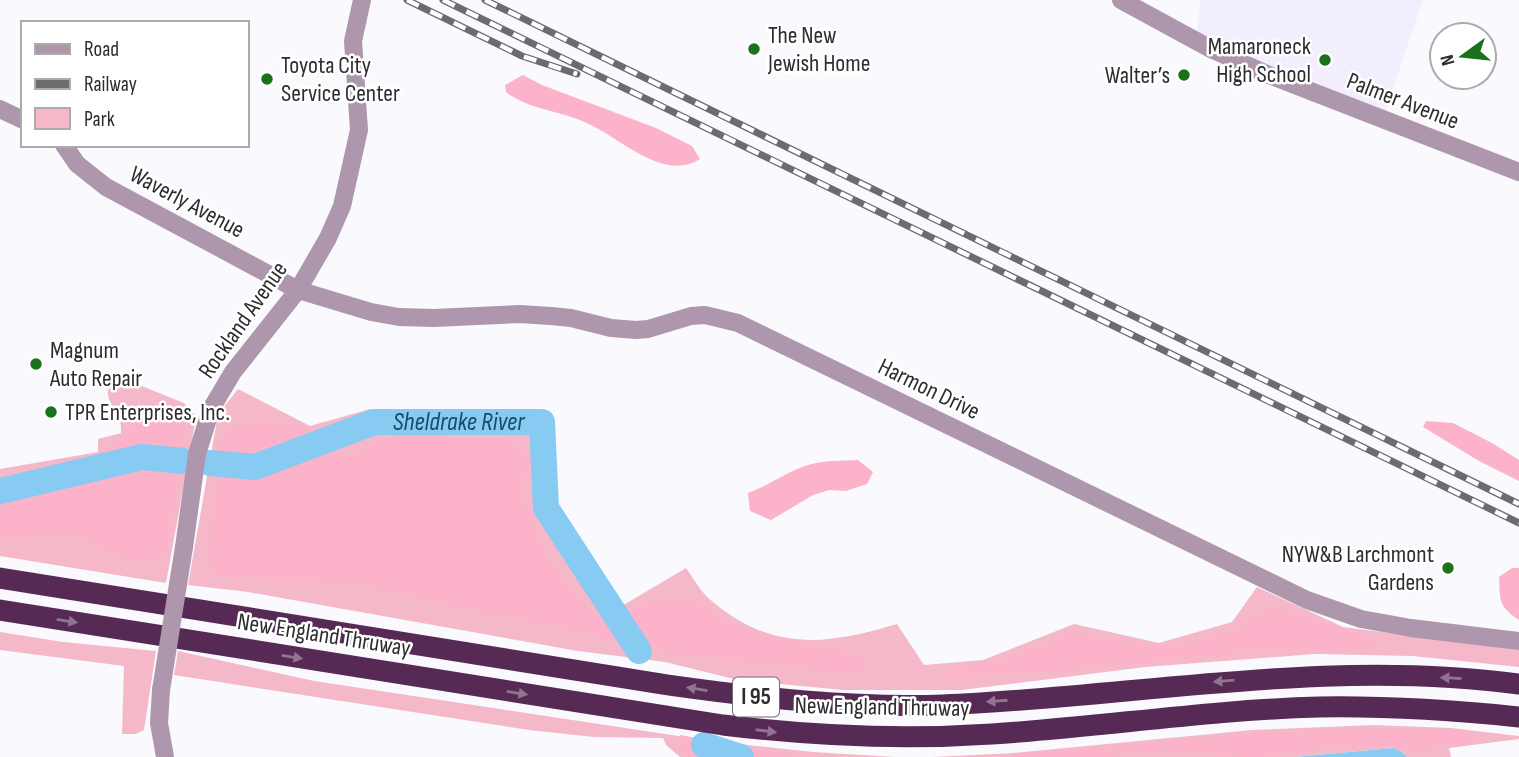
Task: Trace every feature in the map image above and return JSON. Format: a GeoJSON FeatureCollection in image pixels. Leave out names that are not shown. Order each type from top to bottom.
{"type":"FeatureCollection","features":[{"type":"Feature","properties":{"kind":"highway","name":"New England Thruway"},"geometry":{"type":"LineString","coordinates":[[0,578],[691,688],[778,700],[832,704],[942,705],[1297,676],[1406,676],[1519,684]]}},
{"type":"Feature","properties":{"kind":"highway","name":"New England Thruway"},"geometry":{"type":"LineString","coordinates":[[0,610],[696,721],[832,736],[927,737],[993,734],[1317,707],[1424,708],[1519,717]]}},
{"type":"Feature","properties":{"kind":"street","name":"Palmer Avenue"},"geometry":{"type":"LineString","coordinates":[[1121,0],[1211,49],[1269,75],[1519,172]]}},
{"type":"Feature","properties":{"kind":"street","name":"Rockland Avenue"},"geometry":{"type":"LineString","coordinates":[[165,757],[159,723],[161,690],[197,454],[211,409],[233,372],[298,290],[328,238],[342,206],[359,130],[353,41],[361,2]]}},
{"type":"Feature","properties":{"kind":"street"},"geometry":{"type":"LineString","coordinates":[[0,109],[21,119]]}},
{"type":"Feature","properties":{"kind":"street","name":"Waverly Avenue"},"geometry":{"type":"LineString","coordinates":[[65,147],[77,164],[106,187],[298,290]]}},
{"type":"Feature","properties":{"kind":"street","name":"Harmon Drive"},"geometry":{"type":"LineString","coordinates":[[298,290],[371,312],[399,317],[520,314],[571,318],[611,328],[636,330],[691,316],[721,317],[751,329],[1307,600],[1361,619],[1519,641]]}},
{"type":"Feature","properties":{"kind":"shaded area","name":"Mamaroneck High School"},"geometry":{"type":"Polygon","coordinates":[[[1201,0],[1423,0],[1384,116],[1196,37],[1201,0]]]}},
{"type":"Feature","properties":{"kind":"shaded area"},"geometry":{"type":"Polygon","coordinates":[[[523,75],[542,85],[656,128],[692,146],[700,159],[681,166],[657,162],[582,121],[515,98],[506,92],[505,85],[523,75]]]}},
{"type":"Feature","properties":{"kind":"shaded area"},"geometry":{"type":"Polygon","coordinates":[[[150,412],[170,412],[184,431],[168,546],[158,557],[146,561],[133,560],[66,533],[37,537],[0,537],[0,481],[97,459],[150,412]]]}},
{"type":"Feature","properties":{"kind":"shaded area"},"geometry":{"type":"Polygon","coordinates":[[[270,421],[325,432],[345,457],[397,434],[419,428],[445,436],[495,439],[514,444],[531,460],[524,476],[524,502],[548,560],[589,612],[608,620],[651,602],[669,598],[687,599],[725,621],[762,634],[853,653],[863,659],[868,668],[852,673],[662,652],[566,628],[352,582],[215,576],[208,563],[218,445],[231,429],[243,423],[270,421]]]}},
{"type":"Feature","properties":{"kind":"shaded area"},"geometry":{"type":"Polygon","coordinates":[[[1426,421],[1453,423],[1519,460],[1519,481],[1479,461],[1423,427],[1426,421]]]}},
{"type":"Feature","properties":{"kind":"shaded area"},"geometry":{"type":"Polygon","coordinates":[[[858,460],[873,472],[867,484],[846,491],[829,490],[813,495],[771,520],[750,511],[748,493],[794,470],[820,462],[858,460]]]}},
{"type":"Feature","properties":{"kind":"shaded area"},"geometry":{"type":"Polygon","coordinates":[[[1512,568],[1519,568],[1519,620],[1507,611],[1500,597],[1499,577],[1512,568]]]}},
{"type":"Feature","properties":{"kind":"shaded area"},"geometry":{"type":"Polygon","coordinates":[[[1279,608],[1378,641],[1370,649],[1240,652],[1054,671],[941,677],[951,671],[998,662],[1074,633],[1149,646],[1177,646],[1227,633],[1265,611],[1279,608]]]}},
{"type":"Feature","properties":{"kind":"shaded area"},"geometry":{"type":"Polygon","coordinates":[[[1308,730],[1426,730],[1471,733],[1480,739],[1422,750],[1372,746],[1322,748],[1261,757],[1165,750],[1121,753],[1114,757],[984,757],[1308,730]]]}},
{"type":"Feature","properties":{"kind":"shaded area"},"geometry":{"type":"Polygon","coordinates":[[[680,735],[793,756],[825,757],[689,757],[681,746],[680,735]]]}},
{"type":"Feature","properties":{"kind":"green space"},"geometry":{"type":"Polygon","coordinates":[[[124,379],[184,403],[194,414],[195,423],[166,583],[0,556],[0,469],[98,452],[98,439],[121,433],[120,420],[111,404],[108,390],[124,379]]]}},
{"type":"Feature","properties":{"kind":"green space"},"geometry":{"type":"Polygon","coordinates":[[[238,389],[310,426],[370,409],[551,415],[559,518],[564,518],[615,610],[686,568],[709,599],[735,618],[757,629],[801,640],[847,636],[897,624],[924,665],[983,660],[1074,624],[1159,643],[1232,622],[1257,587],[1343,627],[1519,650],[1519,667],[1413,656],[1315,654],[1145,667],[961,690],[843,690],[738,680],[665,662],[578,651],[248,592],[188,585],[218,414],[238,389]]]}},
{"type":"Feature","properties":{"kind":"green space"},"geometry":{"type":"Polygon","coordinates":[[[0,632],[63,642],[156,651],[144,730],[136,734],[122,734],[124,666],[0,650],[0,632]]]}},
{"type":"Feature","properties":{"kind":"green space"},"geometry":{"type":"Polygon","coordinates":[[[178,651],[314,681],[711,741],[813,752],[895,757],[680,757],[666,745],[663,738],[594,737],[529,730],[174,675],[178,651]]]}},
{"type":"Feature","properties":{"kind":"green space"},"geometry":{"type":"Polygon","coordinates":[[[1374,725],[1451,728],[1519,736],[1519,739],[1449,748],[1451,757],[1407,757],[1393,748],[1295,757],[933,757],[1014,753],[1252,730],[1374,725]]]}},
{"type":"Feature","properties":{"kind":"water"},"geometry":{"type":"Polygon","coordinates":[[[1393,748],[1407,757],[1295,757],[1393,748]]]}},
{"type":"Feature","properties":{"kind":"waterway","name":"Sheldrake River"},"geometry":{"type":"LineString","coordinates":[[210,463],[255,467],[374,422],[542,422],[546,508],[639,651]]}},
{"type":"Feature","properties":{"kind":"waterway","name":"Sheldrake River"},"geometry":{"type":"LineString","coordinates":[[0,491],[142,457],[183,461]]}},
{"type":"Feature","properties":{"kind":"waterway","name":"Sheldrake River"},"geometry":{"type":"LineString","coordinates":[[704,745],[741,757]]}},
{"type":"Feature","properties":{"kind":"railway"},"geometry":{"type":"LineString","coordinates":[[407,0],[522,56],[577,74]]}},
{"type":"Feature","properties":{"kind":"railway"},"geometry":{"type":"LineString","coordinates":[[443,0],[1519,523]]}},
{"type":"Feature","properties":{"kind":"railway"},"geometry":{"type":"LineString","coordinates":[[485,0],[1519,504]]}},
{"type":"Feature","properties":{"kind":"place","name":"The New Jewish Home"},"geometry":{"type":"Point","coordinates":[754,49]}},
{"type":"Feature","properties":{"kind":"place","name":"Mamaroneck High School"},"geometry":{"type":"Point","coordinates":[1325,60]}},
{"type":"Feature","properties":{"kind":"place","name":"Walter’s"},"geometry":{"type":"Point","coordinates":[1184,75]}},
{"type":"Feature","properties":{"kind":"place","name":"Toyota City Service Center"},"geometry":{"type":"Point","coordinates":[267,79]}},
{"type":"Feature","properties":{"kind":"place","name":"Magnum Auto Repair"},"geometry":{"type":"Point","coordinates":[36,364]}},
{"type":"Feature","properties":{"kind":"place","name":"TPR Enterprises, Inc."},"geometry":{"type":"Point","coordinates":[51,412]}},
{"type":"Feature","properties":{"kind":"place","name":"NYW&B Larchmont Gardens"},"geometry":{"type":"Point","coordinates":[1448,568]}}]}
